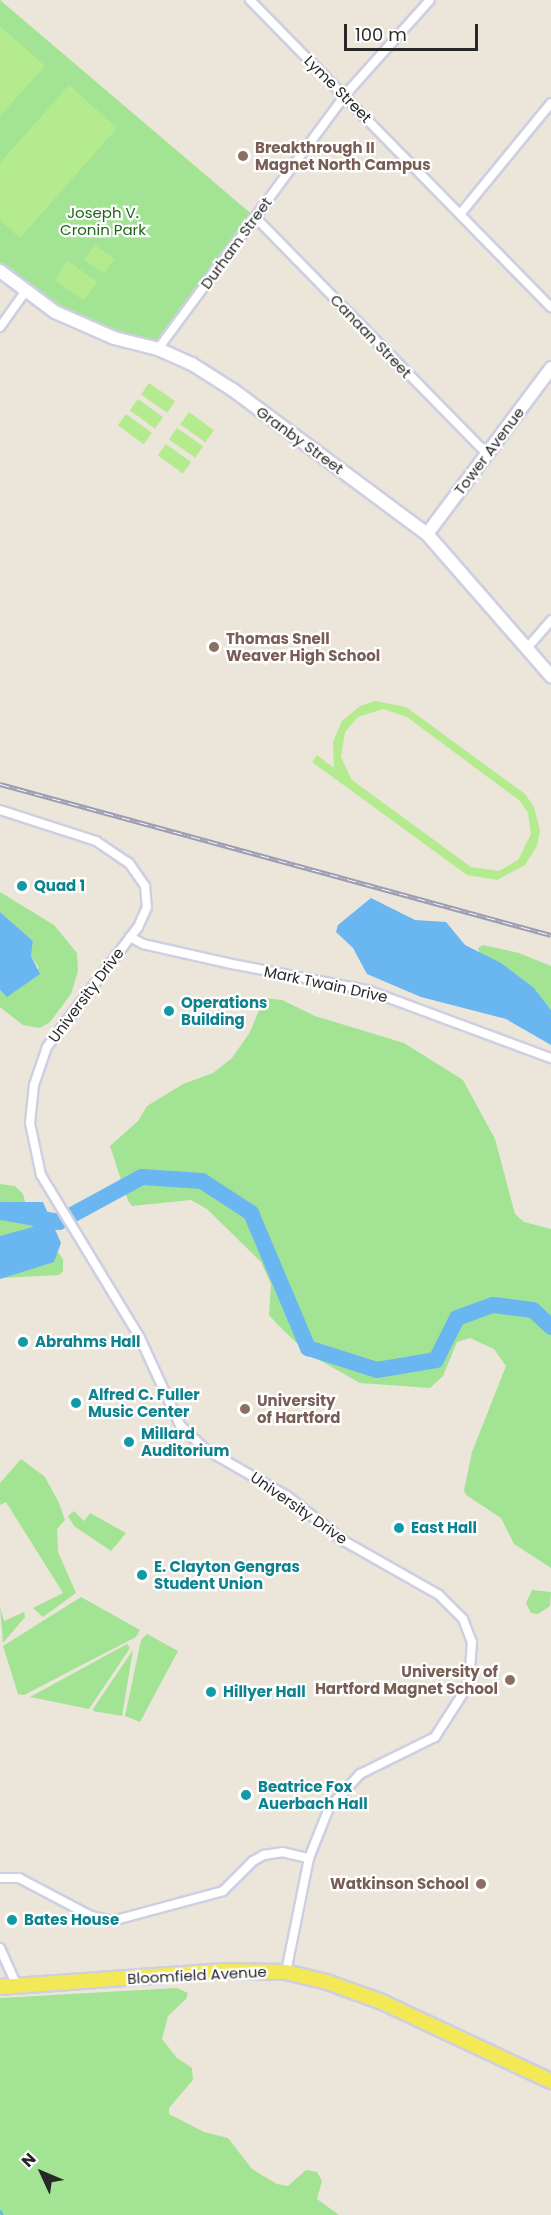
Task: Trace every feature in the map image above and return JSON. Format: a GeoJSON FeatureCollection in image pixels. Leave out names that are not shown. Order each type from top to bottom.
{"type":"FeatureCollection","features":[{"type":"Feature","properties":{"kind":"main road","name":"Granby Street"},"geometry":{"type":"LineString","coordinates":[[0,271],[25,292],[84,326],[158,349],[210,374],[427,534],[551,676]]}},
{"type":"Feature","properties":{"kind":"main road","name":"Tower Avenue"},"geometry":{"type":"LineString","coordinates":[[427,534],[551,368]]}},
{"type":"Feature","properties":{"kind":"main road","name":"Bloomfield Avenue"},"geometry":{"type":"LineString","coordinates":[[0,1988],[211,1971],[286,1972],[376,1999],[551,2081]]}},
{"type":"Feature","properties":{"kind":"street","name":"Lyme Street"},"geometry":{"type":"LineString","coordinates":[[250,0],[551,307]]}},
{"type":"Feature","properties":{"kind":"street","name":"Durham Street"},"geometry":{"type":"LineString","coordinates":[[158,349],[345,96],[430,0]]}},
{"type":"Feature","properties":{"kind":"street"},"geometry":{"type":"LineString","coordinates":[[461,213],[551,103]]}},
{"type":"Feature","properties":{"kind":"street","name":"Canaan Street"},"geometry":{"type":"LineString","coordinates":[[255,217],[487,454]]}},
{"type":"Feature","properties":{"kind":"street"},"geometry":{"type":"LineString","coordinates":[[0,327],[25,292]]}},
{"type":"Feature","properties":{"kind":"street"},"geometry":{"type":"LineString","coordinates":[[527,648],[551,620]]}},
{"type":"Feature","properties":{"kind":"street","name":"University Drive"},"geometry":{"type":"LineString","coordinates":[[0,810],[81,835],[129,863],[141,877],[147,899],[143,917],[51,1039],[33,1085],[30,1113],[33,1150],[58,1206],[140,1338],[180,1425],[190,1437],[287,1496],[344,1540],[439,1595],[453,1606],[469,1632],[473,1654],[471,1676],[449,1719],[424,1745],[380,1762],[348,1784],[325,1815],[309,1858],[286,1972]]}},
{"type":"Feature","properties":{"kind":"street","name":"Mark Twain Drive"},"geometry":{"type":"LineString","coordinates":[[130,937],[142,944],[367,990],[551,1058]]}},
{"type":"Feature","properties":{"kind":"street"},"geometry":{"type":"LineString","coordinates":[[0,1878],[19,1878],[91,1916],[112,1921],[223,1891],[253,1861],[264,1855],[282,1852],[309,1858]]}},
{"type":"Feature","properties":{"kind":"street"},"geometry":{"type":"LineString","coordinates":[[0,1948],[17,1986]]}},
{"type":"Feature","properties":{"kind":"green space","name":"Joseph V. Cronin Park"},"geometry":{"type":"Polygon","coordinates":[[[0,0],[255,217],[158,349],[84,326],[0,271],[0,0]]]}},
{"type":"Feature","properties":{"kind":"green space"},"geometry":{"type":"Polygon","coordinates":[[[0,26],[45,66],[0,116],[0,26]]]}},
{"type":"Feature","properties":{"kind":"green space"},"geometry":{"type":"Polygon","coordinates":[[[69,85],[117,128],[20,238],[0,220],[0,163],[69,85]]]}},
{"type":"Feature","properties":{"kind":"green space"},"geometry":{"type":"Polygon","coordinates":[[[95,245],[114,259],[104,274],[84,260],[95,245]]]}},
{"type":"Feature","properties":{"kind":"green space"},"geometry":{"type":"Polygon","coordinates":[[[68,261],[97,282],[84,301],[54,280],[68,261]]]}},
{"type":"Feature","properties":{"kind":"green space"},"geometry":{"type":"Polygon","coordinates":[[[149,383],[175,401],[167,413],[141,394],[149,383]]]}},
{"type":"Feature","properties":{"kind":"green space"},"geometry":{"type":"Polygon","coordinates":[[[138,399],[163,417],[155,429],[130,410],[138,399]]]}},
{"type":"Feature","properties":{"kind":"green space"},"geometry":{"type":"Polygon","coordinates":[[[189,412],[214,430],[205,442],[180,424],[189,412]]]}},
{"type":"Feature","properties":{"kind":"green space"},"geometry":{"type":"Polygon","coordinates":[[[126,414],[152,433],[144,444],[118,425],[126,414]]]}},
{"type":"Feature","properties":{"kind":"green space"},"geometry":{"type":"Polygon","coordinates":[[[177,428],[203,446],[195,458],[169,439],[177,428]]]}},
{"type":"Feature","properties":{"kind":"green space"},"geometry":{"type":"Polygon","coordinates":[[[166,444],[191,462],[183,474],[158,455],[166,444]]]}},
{"type":"Feature","properties":{"kind":"green space"},"geometry":{"type":"Polygon","coordinates":[[[375,701],[406,707],[525,794],[534,807],[540,830],[537,846],[525,865],[497,880],[467,875],[312,762],[317,755],[334,768],[333,742],[342,721],[360,706],[375,701]],[[383,709],[358,717],[345,732],[341,757],[352,780],[471,867],[499,871],[518,860],[531,834],[528,813],[520,801],[407,717],[383,709]]]}},
{"type":"Feature","properties":{"kind":"green space"},"geometry":{"type":"Polygon","coordinates":[[[0,892],[54,925],[77,953],[78,971],[71,994],[50,1022],[40,1028],[23,1025],[0,1007],[0,990],[2,993],[39,968],[31,956],[33,941],[0,912],[0,892]]]}},
{"type":"Feature","properties":{"kind":"green space"},"geometry":{"type":"Polygon","coordinates":[[[483,945],[519,953],[551,966],[551,1010],[534,988],[480,953],[478,948],[483,945]]]}},
{"type":"Feature","properties":{"kind":"green space"},"geometry":{"type":"Polygon","coordinates":[[[264,998],[282,1000],[315,1016],[404,1043],[463,1080],[495,1139],[515,1214],[524,1222],[551,1229],[551,1568],[514,1544],[501,1518],[466,1495],[464,1490],[472,1452],[506,1366],[494,1349],[470,1338],[457,1342],[443,1376],[430,1388],[360,1383],[307,1353],[269,1315],[271,1284],[261,1262],[207,1209],[191,1200],[132,1206],[128,1201],[110,1146],[138,1121],[147,1106],[183,1084],[213,1073],[232,1058],[250,1032],[264,998]]]}},
{"type":"Feature","properties":{"kind":"green space"},"geometry":{"type":"Polygon","coordinates":[[[0,1184],[15,1186],[23,1194],[28,1212],[63,1259],[63,1271],[59,1275],[0,1278],[0,1184]]]}},
{"type":"Feature","properties":{"kind":"green space"},"geometry":{"type":"Polygon","coordinates":[[[21,1459],[45,1477],[59,1503],[65,1520],[57,1529],[58,1552],[76,1593],[43,1617],[33,1608],[63,1593],[6,1502],[0,1505],[0,1483],[21,1459]]]}},
{"type":"Feature","properties":{"kind":"green space"},"geometry":{"type":"Polygon","coordinates":[[[74,1511],[84,1521],[90,1513],[126,1533],[111,1551],[74,1526],[68,1516],[74,1511]]]}},
{"type":"Feature","properties":{"kind":"green space"},"geometry":{"type":"Polygon","coordinates":[[[532,1590],[551,1592],[550,1606],[538,1614],[531,1613],[526,1603],[532,1590]]]}},
{"type":"Feature","properties":{"kind":"green space"},"geometry":{"type":"Polygon","coordinates":[[[81,1597],[140,1630],[136,1637],[24,1695],[18,1694],[3,1646],[81,1597]]]}},
{"type":"Feature","properties":{"kind":"green space"},"geometry":{"type":"Polygon","coordinates":[[[0,1607],[4,1621],[24,1612],[25,1617],[3,1643],[0,1607]]]}},
{"type":"Feature","properties":{"kind":"green space"},"geometry":{"type":"Polygon","coordinates":[[[147,1634],[178,1651],[140,1722],[125,1716],[141,1640],[147,1634]]]}},
{"type":"Feature","properties":{"kind":"green space"},"geometry":{"type":"Polygon","coordinates":[[[127,1644],[130,1648],[89,1709],[30,1697],[127,1644]]]}},
{"type":"Feature","properties":{"kind":"green space"},"geometry":{"type":"Polygon","coordinates":[[[133,1650],[122,1716],[93,1711],[93,1709],[133,1650]]]}},
{"type":"Feature","properties":{"kind":"green space"},"geometry":{"type":"Polygon","coordinates":[[[177,1988],[188,1993],[186,1999],[168,2016],[162,2039],[177,2058],[192,2068],[193,2080],[169,2108],[169,2114],[204,2132],[228,2138],[252,2169],[277,2184],[288,2186],[306,2170],[317,2172],[322,2181],[317,2199],[339,2215],[0,2215],[0,1998],[177,1988]]]}},
{"type":"Feature","properties":{"kind":"water"},"geometry":{"type":"Polygon","coordinates":[[[371,898],[415,920],[446,922],[465,945],[501,963],[534,988],[551,1010],[551,1045],[506,1019],[421,997],[367,974],[353,948],[336,932],[338,925],[371,898]]]}},
{"type":"Feature","properties":{"kind":"water"},"geometry":{"type":"Polygon","coordinates":[[[0,912],[33,941],[31,956],[40,974],[7,997],[0,990],[0,912]]]}},
{"type":"Feature","properties":{"kind":"water"},"geometry":{"type":"Polygon","coordinates":[[[0,1202],[43,1202],[61,1243],[54,1262],[0,1279],[0,1236],[33,1227],[29,1216],[0,1218],[0,1202]]]}},
{"type":"Feature","properties":{"kind":"waterway"},"geometry":{"type":"LineString","coordinates":[[0,1212],[59,1222],[142,1177],[202,1181],[251,1213],[308,1348],[377,1370],[436,1360],[457,1318],[493,1305],[533,1310],[551,1327]]}},
{"type":"Feature","properties":{"kind":"waterway"},"geometry":{"type":"LineString","coordinates":[[0,2211],[2,2215]]}},
{"type":"Feature","properties":{"kind":"railway"},"geometry":{"type":"LineString","coordinates":[[0,784],[551,935]]}},
{"type":"Feature","properties":{"kind":"place","name":"Breakthrough II Magnet North Campus"},"geometry":{"type":"Point","coordinates":[243,156]}},
{"type":"Feature","properties":{"kind":"place","name":"Thomas Snell Weaver High School"},"geometry":{"type":"Point","coordinates":[214,647]}},
{"type":"Feature","properties":{"kind":"place","name":"Quad 1"},"geometry":{"type":"Point","coordinates":[22,886]}},
{"type":"Feature","properties":{"kind":"place","name":"Operations Building"},"geometry":{"type":"Point","coordinates":[169,1011]}},
{"type":"Feature","properties":{"kind":"place","name":"Abrahms Hall"},"geometry":{"type":"Point","coordinates":[23,1342]}},
{"type":"Feature","properties":{"kind":"place","name":"Alfred C. Fuller Music Center"},"geometry":{"type":"Point","coordinates":[76,1403]}},
{"type":"Feature","properties":{"kind":"place","name":"University of Hartford"},"geometry":{"type":"Point","coordinates":[245,1409]}},
{"type":"Feature","properties":{"kind":"place","name":"Millard Auditorium"},"geometry":{"type":"Point","coordinates":[129,1442]}},
{"type":"Feature","properties":{"kind":"place","name":"East Hall"},"geometry":{"type":"Point","coordinates":[399,1528]}},
{"type":"Feature","properties":{"kind":"place","name":"E. Clayton Gengras Student Union"},"geometry":{"type":"Point","coordinates":[142,1575]}},
{"type":"Feature","properties":{"kind":"place","name":"University of Hartford Magnet School"},"geometry":{"type":"Point","coordinates":[510,1680]}},
{"type":"Feature","properties":{"kind":"place","name":"Hillyer Hall"},"geometry":{"type":"Point","coordinates":[211,1692]}},
{"type":"Feature","properties":{"kind":"place","name":"Beatrice Fox Auerbach Hall"},"geometry":{"type":"Point","coordinates":[246,1795]}},
{"type":"Feature","properties":{"kind":"place","name":"Watkinson School"},"geometry":{"type":"Point","coordinates":[481,1884]}},
{"type":"Feature","properties":{"kind":"place","name":"Bates House"},"geometry":{"type":"Point","coordinates":[12,1920]}}]}
